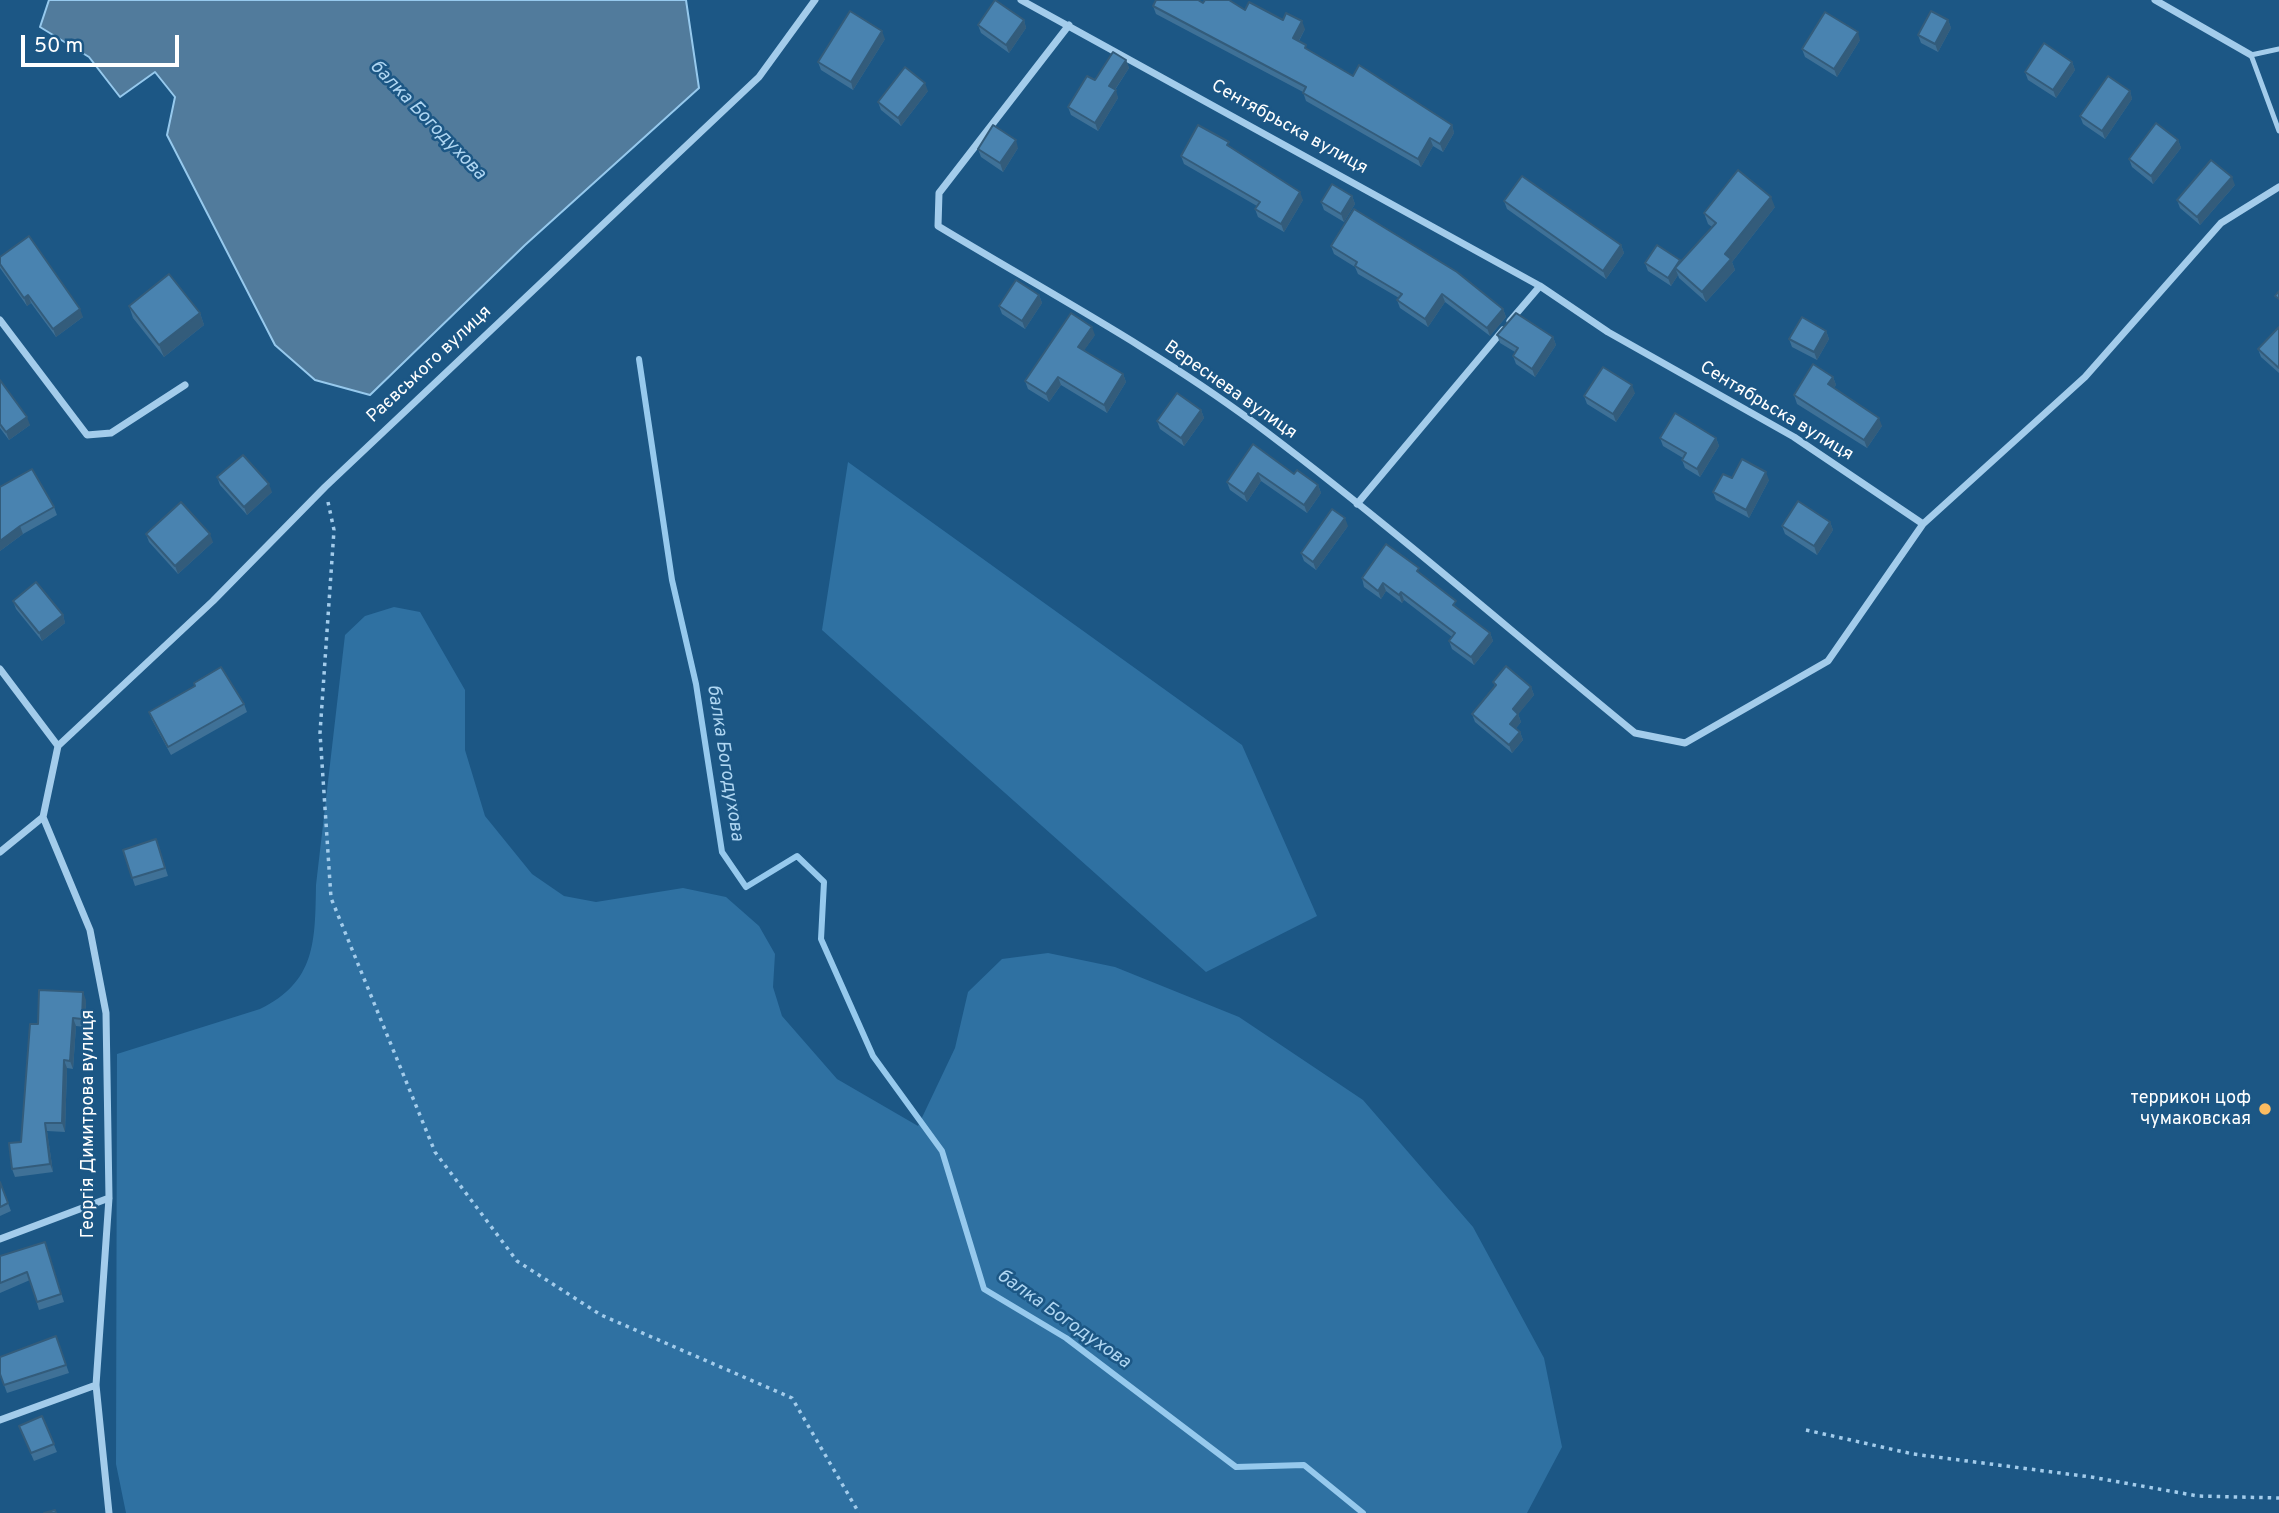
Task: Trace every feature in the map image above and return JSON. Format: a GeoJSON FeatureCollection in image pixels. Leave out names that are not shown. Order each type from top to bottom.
{"type":"FeatureCollection","features":[{"type":"Feature","properties":{"kind":"street","name":"Сентябрьска вулиця"},"geometry":{"type":"LineString","coordinates":[[1021,0],[1540,286],[1608,332],[1794,437],[1923,524]]}},
{"type":"Feature","properties":{"kind":"street"},"geometry":{"type":"LineString","coordinates":[[2155,0],[2251,55]]}},
{"type":"Feature","properties":{"kind":"street","name":"Раєвського вулиця"},"geometry":{"type":"LineString","coordinates":[[58,746],[214,601],[325,487],[759,77],[813,3]]}},
{"type":"Feature","properties":{"kind":"street","name":"Вереснева вулиця"},"geometry":{"type":"LineString","coordinates":[[1069,25],[939,193],[938,226],[1130,342],[1251,421],[1357,504],[1634,733],[1685,743],[1828,660],[1923,524]]}},
{"type":"Feature","properties":{"kind":"street"},"geometry":{"type":"LineString","coordinates":[[1923,524],[2085,377],[2221,223],[2279,187]]}},
{"type":"Feature","properties":{"kind":"street"},"geometry":{"type":"LineString","coordinates":[[1357,504],[1540,286]]}},
{"type":"Feature","properties":{"kind":"street"},"geometry":{"type":"LineString","coordinates":[[0,320],[87,435],[111,433],[185,385]]}},
{"type":"Feature","properties":{"kind":"street"},"geometry":{"type":"LineString","coordinates":[[0,670],[58,746],[43,817],[0,852]]}},
{"type":"Feature","properties":{"kind":"street","name":"Георгія Димитрова вулиця"},"geometry":{"type":"LineString","coordinates":[[43,817],[90,930],[106,1013],[108,1198],[96,1385],[108,1513]]}},
{"type":"Feature","properties":{"kind":"street"},"geometry":{"type":"LineString","coordinates":[[0,1239],[108,1198]]}},
{"type":"Feature","properties":{"kind":"street"},"geometry":{"type":"LineString","coordinates":[[0,1420],[96,1385]]}},
{"type":"Feature","properties":{"kind":"lane"},"geometry":{"type":"LineString","coordinates":[[804,0],[813,3]]}},
{"type":"Feature","properties":{"kind":"lane"},"geometry":{"type":"LineString","coordinates":[[2279,49],[2251,55],[2279,131]]}},
{"type":"Feature","properties":{"kind":"path"},"geometry":{"type":"LineString","coordinates":[[325,487],[334,530],[320,733],[331,898],[435,1152],[517,1261],[601,1315],[792,1398],[859,1513]]}},
{"type":"Feature","properties":{"kind":"path"},"geometry":{"type":"LineString","coordinates":[[1805,1430],[1913,1454],[2091,1477],[2198,1496],[2279,1498]]}},
{"type":"Feature","properties":{"kind":"shaded area"},"geometry":{"type":"Polygon","coordinates":[[[848,462],[1242,745],[1317,916],[1206,972],[822,630],[848,462]]]}},
{"type":"Feature","properties":{"kind":"shaded area"},"geometry":{"type":"Polygon","coordinates":[[[394,607],[420,612],[465,690],[465,750],[485,816],[532,874],[564,896],[596,902],[683,888],[726,897],[759,926],[775,954],[773,987],[782,1016],[837,1079],[918,1126],[955,1048],[968,992],[1002,959],[1048,953],[1115,967],[1239,1017],[1363,1100],[1473,1227],[1544,1358],[1562,1447],[1527,1513],[126,1513],[116,1464],[117,1054],[260,1009],[292,986],[302,973],[313,942],[316,885],[345,635],[365,616],[394,607]]]}},
{"type":"Feature","properties":{"kind":"water"},"geometry":{"type":"Polygon","coordinates":[[[49,0],[686,0],[699,88],[525,245],[370,395],[315,380],[275,345],[167,135],[175,97],[155,72],[120,97],[89,57],[40,27],[49,0]]]}},
{"type":"Feature","properties":{"kind":"building"},"geometry":{"type":"Polygon","coordinates":[[[995,0],[1024,20],[1006,45],[978,25],[995,0]]]}},
{"type":"Feature","properties":{"kind":"building"},"geometry":{"type":"Polygon","coordinates":[[[1156,0],[1198,0],[1203,3],[1205,0],[1229,0],[1245,10],[1249,2],[1283,20],[1286,13],[1302,21],[1293,38],[1306,45],[1305,48],[1353,76],[1359,65],[1452,125],[1440,144],[1430,138],[1418,159],[1303,93],[1306,87],[1153,6],[1156,0]]]}},
{"type":"Feature","properties":{"kind":"building"},"geometry":{"type":"Polygon","coordinates":[[[850,11],[882,31],[851,82],[818,62],[850,11]]]}},
{"type":"Feature","properties":{"kind":"building"},"geometry":{"type":"Polygon","coordinates":[[[1931,11],[1948,20],[1935,44],[1918,35],[1931,11]]]}},
{"type":"Feature","properties":{"kind":"building"},"geometry":{"type":"Polygon","coordinates":[[[1825,12],[1858,32],[1834,69],[1802,49],[1825,12]]]}},
{"type":"Feature","properties":{"kind":"building"},"geometry":{"type":"Polygon","coordinates":[[[2044,43],[2072,62],[2053,90],[2025,72],[2044,43]]]}},
{"type":"Feature","properties":{"kind":"building"},"geometry":{"type":"Polygon","coordinates":[[[1113,52],[1126,60],[1109,86],[1116,90],[1095,123],[1068,107],[1087,76],[1095,80],[1113,52]]]}},
{"type":"Feature","properties":{"kind":"building"},"geometry":{"type":"Polygon","coordinates":[[[905,67],[925,83],[898,118],[878,102],[905,67]]]}},
{"type":"Feature","properties":{"kind":"building"},"geometry":{"type":"Polygon","coordinates":[[[2108,76],[2130,91],[2102,131],[2080,116],[2108,76]]]}},
{"type":"Feature","properties":{"kind":"building"},"geometry":{"type":"Polygon","coordinates":[[[2156,123],[2178,140],[2151,176],[2129,159],[2156,123]]]}},
{"type":"Feature","properties":{"kind":"building"},"geometry":{"type":"Polygon","coordinates":[[[993,125],[1016,140],[1000,163],[978,149],[993,125]]]}},
{"type":"Feature","properties":{"kind":"building"},"geometry":{"type":"Polygon","coordinates":[[[1198,125],[1229,142],[1227,145],[1300,192],[1281,224],[1255,209],[1260,202],[1181,156],[1198,125]]]}},
{"type":"Feature","properties":{"kind":"building"},"geometry":{"type":"Polygon","coordinates":[[[2211,160],[2232,177],[2197,217],[2177,200],[2211,160]]]}},
{"type":"Feature","properties":{"kind":"building"},"geometry":{"type":"Polygon","coordinates":[[[1738,170],[1771,197],[1725,254],[1731,259],[1702,292],[1675,268],[1716,223],[1704,213],[1738,170]]]}},
{"type":"Feature","properties":{"kind":"building"},"geometry":{"type":"Polygon","coordinates":[[[1522,176],[1621,245],[1603,271],[1504,201],[1522,176]]]}},
{"type":"Feature","properties":{"kind":"building"},"geometry":{"type":"Polygon","coordinates":[[[1332,184],[1352,196],[1341,214],[1321,202],[1332,184]]]}},
{"type":"Feature","properties":{"kind":"building"},"geometry":{"type":"Polygon","coordinates":[[[1354,209],[1457,272],[1503,309],[1487,328],[1442,294],[1425,319],[1397,300],[1402,294],[1355,266],[1357,262],[1331,246],[1354,209]]]}},
{"type":"Feature","properties":{"kind":"building"},"geometry":{"type":"Polygon","coordinates":[[[29,236],[80,309],[53,329],[28,295],[24,298],[0,264],[0,257],[29,236]]]}},
{"type":"Feature","properties":{"kind":"building"},"geometry":{"type":"Polygon","coordinates":[[[1657,245],[1680,260],[1668,278],[1645,263],[1657,245]]]}},
{"type":"Feature","properties":{"kind":"building"},"geometry":{"type":"Polygon","coordinates":[[[169,274],[200,313],[159,345],[129,306],[169,274]]]}},
{"type":"Feature","properties":{"kind":"building"},"geometry":{"type":"Polygon","coordinates":[[[1016,280],[1039,295],[1022,321],[999,306],[1016,280]]]}},
{"type":"Feature","properties":{"kind":"building"},"geometry":{"type":"Polygon","coordinates":[[[1071,313],[1092,327],[1078,347],[1123,374],[1104,405],[1058,377],[1046,394],[1025,381],[1071,313]]]}},
{"type":"Feature","properties":{"kind":"building"},"geometry":{"type":"Polygon","coordinates":[[[1516,313],[1553,337],[1532,369],[1513,356],[1518,348],[1497,335],[1516,313]]]}},
{"type":"Feature","properties":{"kind":"building"},"geometry":{"type":"Polygon","coordinates":[[[1802,317],[1826,331],[1814,352],[1789,339],[1802,317]]]}},
{"type":"Feature","properties":{"kind":"building"},"geometry":{"type":"Polygon","coordinates":[[[2279,327],[2279,368],[2258,349],[2279,327]]]}},
{"type":"Feature","properties":{"kind":"building"},"geometry":{"type":"Polygon","coordinates":[[[1813,364],[1833,377],[1828,384],[1879,418],[1864,440],[1794,395],[1813,364]]]}},
{"type":"Feature","properties":{"kind":"building"},"geometry":{"type":"Polygon","coordinates":[[[1603,367],[1632,385],[1613,414],[1584,396],[1603,367]]]}},
{"type":"Feature","properties":{"kind":"building"},"geometry":{"type":"Polygon","coordinates":[[[0,380],[27,417],[6,432],[0,424],[0,380]]]}},
{"type":"Feature","properties":{"kind":"building"},"geometry":{"type":"Polygon","coordinates":[[[1177,393],[1201,410],[1181,438],[1157,421],[1177,393]]]}},
{"type":"Feature","properties":{"kind":"building"},"geometry":{"type":"Polygon","coordinates":[[[1675,413],[1716,438],[1697,469],[1682,460],[1686,453],[1660,438],[1675,413]]]}},
{"type":"Feature","properties":{"kind":"building"},"geometry":{"type":"Polygon","coordinates":[[[1253,444],[1294,474],[1297,470],[1318,485],[1304,505],[1258,473],[1244,494],[1227,482],[1253,444]]]}},
{"type":"Feature","properties":{"kind":"building"},"geometry":{"type":"Polygon","coordinates":[[[243,455],[269,484],[244,507],[217,477],[243,455]]]}},
{"type":"Feature","properties":{"kind":"building"},"geometry":{"type":"Polygon","coordinates":[[[1742,459],[1766,472],[1746,510],[1713,492],[1723,474],[1732,478],[1742,459]]]}},
{"type":"Feature","properties":{"kind":"building"},"geometry":{"type":"Polygon","coordinates":[[[32,469],[54,507],[0,541],[0,487],[32,469]]]}},
{"type":"Feature","properties":{"kind":"building"},"geometry":{"type":"Polygon","coordinates":[[[1798,501],[1830,522],[1814,546],[1782,526],[1798,501]]]}},
{"type":"Feature","properties":{"kind":"building"},"geometry":{"type":"Polygon","coordinates":[[[181,502],[210,534],[175,566],[146,534],[181,502]]]}},
{"type":"Feature","properties":{"kind":"building"},"geometry":{"type":"Polygon","coordinates":[[[1332,509],[1345,518],[1313,562],[1301,553],[1332,509]]]}},
{"type":"Feature","properties":{"kind":"building"},"geometry":{"type":"Polygon","coordinates":[[[1386,544],[1419,568],[1417,571],[1456,601],[1453,605],[1490,633],[1471,657],[1449,641],[1455,633],[1401,592],[1399,595],[1383,583],[1378,591],[1362,578],[1386,544]]]}},
{"type":"Feature","properties":{"kind":"building"},"geometry":{"type":"Polygon","coordinates":[[[36,582],[63,615],[39,633],[13,601],[36,582]]]}},
{"type":"Feature","properties":{"kind":"building"},"geometry":{"type":"Polygon","coordinates":[[[1506,666],[1531,687],[1513,709],[1518,714],[1510,724],[1520,732],[1509,745],[1472,714],[1496,685],[1493,682],[1506,666]]]}},
{"type":"Feature","properties":{"kind":"building"},"geometry":{"type":"Polygon","coordinates":[[[221,667],[244,704],[168,747],[149,712],[195,686],[194,683],[221,667]]]}},
{"type":"Feature","properties":{"kind":"building"},"geometry":{"type":"Polygon","coordinates":[[[156,839],[165,868],[132,878],[123,850],[156,839]]]}},
{"type":"Feature","properties":{"kind":"building"},"geometry":{"type":"Polygon","coordinates":[[[39,990],[83,992],[82,1019],[73,1018],[70,1061],[64,1060],[62,1123],[45,1123],[50,1164],[12,1169],[9,1143],[21,1142],[30,1024],[38,1024],[39,990]]]}},
{"type":"Feature","properties":{"kind":"building"},"geometry":{"type":"Polygon","coordinates":[[[0,1182],[8,1203],[0,1207],[0,1182]]]}},
{"type":"Feature","properties":{"kind":"building"},"geometry":{"type":"Polygon","coordinates":[[[45,1242],[61,1294],[37,1302],[27,1272],[0,1283],[0,1256],[45,1242]]]}},
{"type":"Feature","properties":{"kind":"building"},"geometry":{"type":"Polygon","coordinates":[[[56,1336],[66,1365],[4,1385],[0,1374],[0,1357],[56,1336]]]}},
{"type":"Feature","properties":{"kind":"building"},"geometry":{"type":"Polygon","coordinates":[[[42,1416],[54,1444],[31,1453],[19,1426],[42,1416]]]}},
{"type":"Feature","properties":{"kind":"waterway","name":"балка Богодухова"},"geometry":{"type":"LineString","coordinates":[[639,359],[672,580],[696,684],[722,852],[746,887],[797,856],[824,882],[821,939],[873,1056],[942,1151],[984,1289],[1066,1338],[1236,1467],[1304,1465],[1363,1513]]}},
{"type":"Feature","properties":{"kind":"place","name":"террикон цоф чумаковская"},"geometry":{"type":"Point","coordinates":[2265,1109]}}]}
